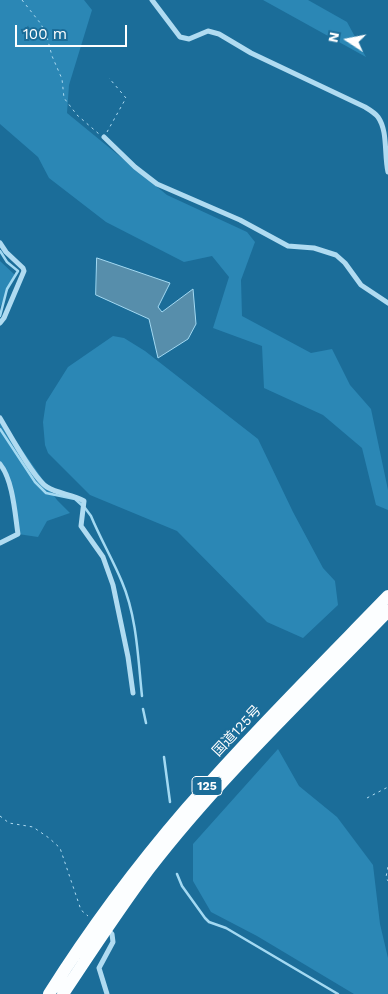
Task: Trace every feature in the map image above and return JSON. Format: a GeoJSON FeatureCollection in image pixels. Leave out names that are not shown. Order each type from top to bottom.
{"type":"FeatureCollection","features":[{"type":"Feature","properties":{"kind":"highway","name":"国道125号"},"geometry":{"type":"LineString","coordinates":[[63,994],[102,926],[144,861],[193,802],[273,715],[388,596]]}},
{"type":"Feature","properties":{"kind":"highway","name":"国道125号"},"geometry":{"type":"LineString","coordinates":[[49,994],[102,926],[192,818],[237,768],[388,610]]}},
{"type":"Feature","properties":{"kind":"street"},"geometry":{"type":"LineString","coordinates":[[152,0],[180,37],[188,39],[208,31],[219,34],[251,53],[366,107],[378,115],[385,129],[385,158],[388,172]]}},
{"type":"Feature","properties":{"kind":"street"},"geometry":{"type":"LineString","coordinates":[[104,137],[135,167],[157,184],[240,220],[288,246],[314,248],[336,255],[345,263],[361,285],[388,302]]}},
{"type":"Feature","properties":{"kind":"street"},"geometry":{"type":"LineString","coordinates":[[0,243],[24,271],[4,318],[0,323]]}},
{"type":"Feature","properties":{"kind":"street"},"geometry":{"type":"LineString","coordinates":[[0,418],[29,464],[46,486],[84,501],[81,526],[103,557],[113,585],[128,657],[133,693]]}},
{"type":"Feature","properties":{"kind":"street"},"geometry":{"type":"LineString","coordinates":[[0,464],[5,470],[14,504],[18,534],[0,543]]}},
{"type":"Feature","properties":{"kind":"street"},"geometry":{"type":"LineString","coordinates":[[102,926],[112,934],[114,942],[99,968],[107,994]]}},
{"type":"Feature","properties":{"kind":"path"},"geometry":{"type":"LineString","coordinates":[[22,0],[41,24],[47,37],[52,56],[62,79],[64,98],[77,115],[104,137],[126,98],[110,78]]}},
{"type":"Feature","properties":{"kind":"path"},"geometry":{"type":"LineString","coordinates":[[367,798],[388,787]]}},
{"type":"Feature","properties":{"kind":"path"},"geometry":{"type":"LineString","coordinates":[[0,816],[9,823],[33,827],[60,848],[81,910],[102,926]]}},
{"type":"Feature","properties":{"kind":"path"},"geometry":{"type":"LineString","coordinates":[[388,867],[386,877],[388,881]]}},
{"type":"Feature","properties":{"kind":"shaded area"},"geometry":{"type":"Polygon","coordinates":[[[0,0],[84,0],[92,10],[69,85],[67,113],[167,195],[247,232],[255,242],[241,280],[242,316],[311,353],[332,349],[350,385],[371,409],[388,490],[388,510],[376,505],[362,448],[323,415],[264,388],[262,346],[213,328],[229,277],[212,256],[184,262],[106,222],[49,178],[38,157],[0,124],[0,0]]]}},
{"type":"Feature","properties":{"kind":"shaded area"},"geometry":{"type":"Polygon","coordinates":[[[263,0],[308,0],[347,22],[366,57],[263,0]]]}},
{"type":"Feature","properties":{"kind":"shaded area"},"geometry":{"type":"Polygon","coordinates":[[[97,258],[170,283],[158,307],[162,312],[193,289],[196,324],[188,339],[158,358],[149,319],[96,295],[97,258]]]}},
{"type":"Feature","properties":{"kind":"shaded area"},"geometry":{"type":"Polygon","coordinates":[[[0,261],[15,275],[0,307],[0,261]]]}},
{"type":"Feature","properties":{"kind":"shaded area"},"geometry":{"type":"Polygon","coordinates":[[[113,336],[124,338],[145,351],[258,439],[293,512],[323,568],[335,581],[338,605],[303,638],[267,622],[177,531],[90,495],[48,453],[45,445],[43,422],[46,402],[68,367],[113,336]]]}},
{"type":"Feature","properties":{"kind":"shaded area"},"geometry":{"type":"Polygon","coordinates":[[[0,418],[57,500],[70,513],[47,521],[38,537],[18,534],[5,470],[0,464],[0,418]]]}},
{"type":"Feature","properties":{"kind":"shaded area"},"geometry":{"type":"Polygon","coordinates":[[[278,749],[299,786],[337,817],[373,865],[380,924],[388,958],[388,994],[354,994],[257,936],[211,912],[193,881],[193,844],[278,749]]]}},
{"type":"Feature","properties":{"kind":"waterway"},"geometry":{"type":"LineString","coordinates":[[0,251],[7,262],[18,271],[7,289],[0,316]]}},
{"type":"Feature","properties":{"kind":"waterway"},"geometry":{"type":"LineString","coordinates":[[0,429],[35,482],[46,493],[75,499],[91,516],[118,574],[131,609],[142,696]]}},
{"type":"Feature","properties":{"kind":"waterway"},"geometry":{"type":"LineString","coordinates":[[143,709],[146,723]]}},
{"type":"Feature","properties":{"kind":"waterway"},"geometry":{"type":"LineString","coordinates":[[164,757],[170,802]]}},
{"type":"Feature","properties":{"kind":"waterway"},"geometry":{"type":"LineString","coordinates":[[177,874],[182,886],[209,922],[226,928],[338,994]]}}]}
